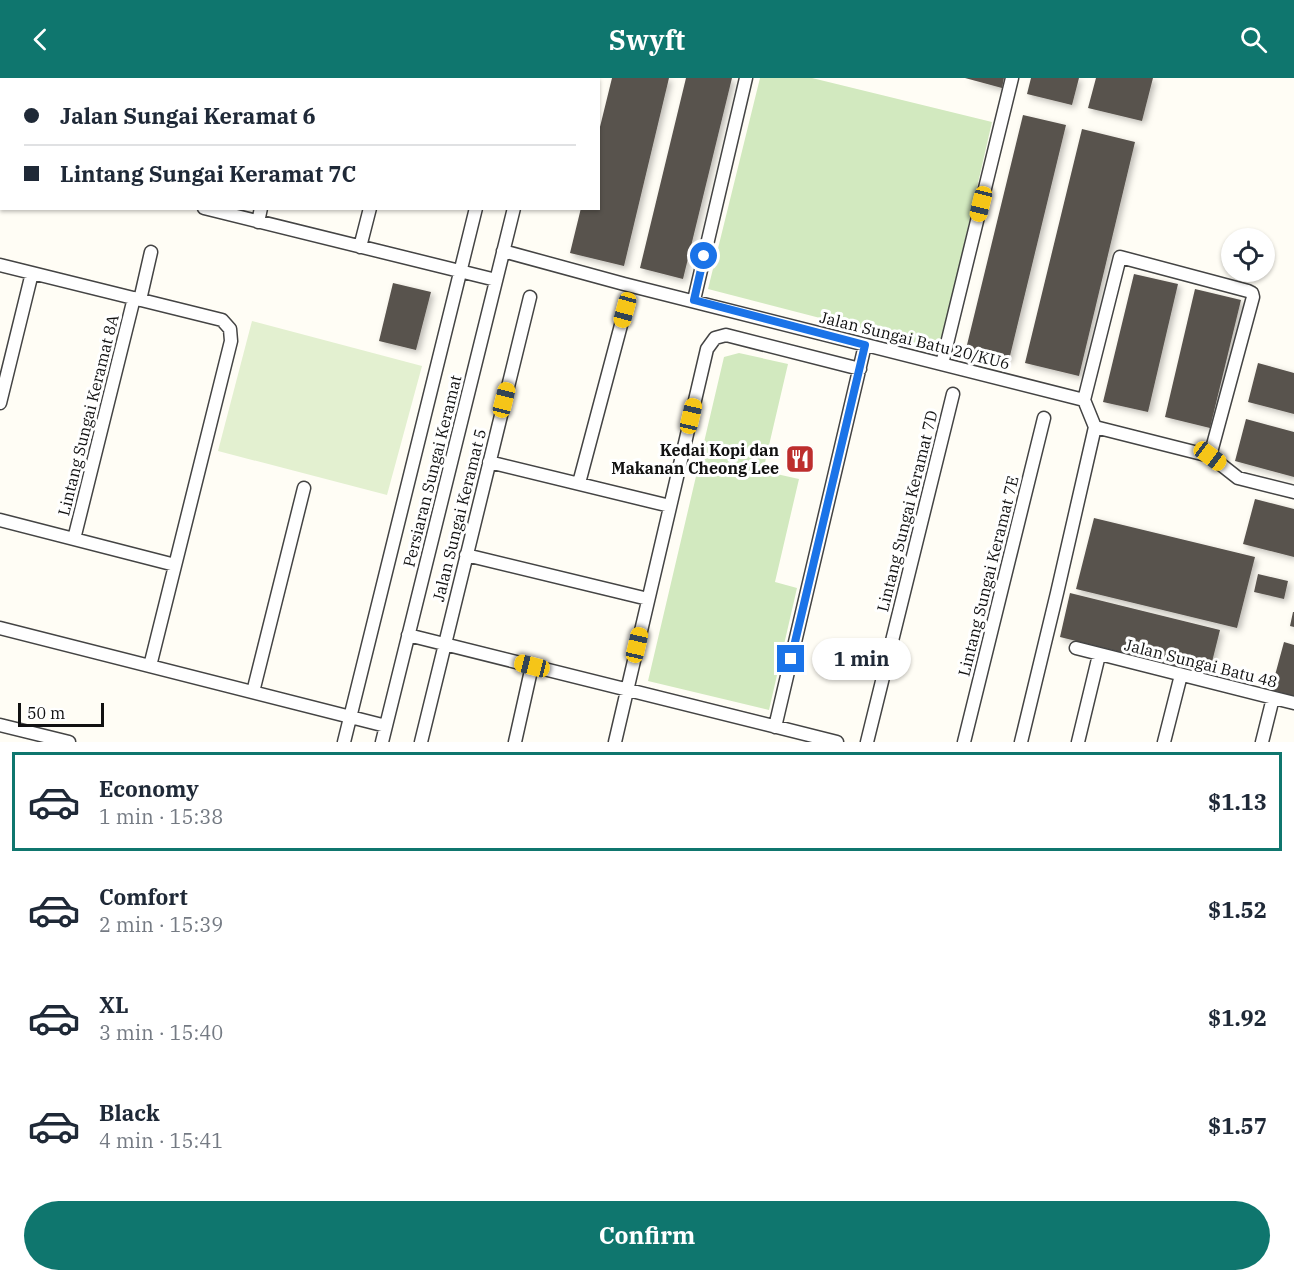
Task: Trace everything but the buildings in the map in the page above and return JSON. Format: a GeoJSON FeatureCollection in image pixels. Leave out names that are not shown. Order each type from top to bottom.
{"type":"FeatureCollection","features":[{"type":"Feature","properties":{"kind":"street"},"geometry":{"type":"LineString","coordinates":[[694,300],[746,78]]}},
{"type":"Feature","properties":{"kind":"street"},"geometry":{"type":"LineString","coordinates":[[942,364],[1012,78]]}},
{"type":"Feature","properties":{"kind":"street"},"geometry":{"type":"LineString","coordinates":[[212,210],[496,280]]}},
{"type":"Feature","properties":{"kind":"street"},"geometry":{"type":"LineString","coordinates":[[258,222],[261,210]]}},
{"type":"Feature","properties":{"kind":"street"},"geometry":{"type":"LineString","coordinates":[[360,247],[369,210]]}},
{"type":"Feature","properties":{"kind":"street","name":"Persiaran Sungai Keramat"},"geometry":{"type":"LineString","coordinates":[[344,742],[476,210]]}},
{"type":"Feature","properties":{"kind":"street","name":"Persiaran Sungai Keramat"},"geometry":{"type":"LineString","coordinates":[[382,742],[513,210]]}},
{"type":"Feature","properties":{"kind":"street","name":"Jalan Sungai Batu 20/KU6"},"geometry":{"type":"LineString","coordinates":[[503,251],[624,284],[1084,400]]}},
{"type":"Feature","properties":{"kind":"street","name":"Lintang Sungai Keramat 8A"},"geometry":{"type":"LineString","coordinates":[[74,539],[151,252]]}},
{"type":"Feature","properties":{"kind":"street"},"geometry":{"type":"LineString","coordinates":[[1021,742],[1095,427],[1084,400],[1120,257],[1252,293],[1210,456]]}},
{"type":"Feature","properties":{"kind":"street"},"geometry":{"type":"LineString","coordinates":[[0,265],[222,320],[230,329],[231,341],[150,666]]}},
{"type":"Feature","properties":{"kind":"street"},"geometry":{"type":"LineString","coordinates":[[0,403],[32,273]]}},
{"type":"Feature","properties":{"kind":"street","name":"Jalan Sungai Keramat 5"},"geometry":{"type":"LineString","coordinates":[[421,742],[530,297]]}},
{"type":"Feature","properties":{"kind":"street"},"geometry":{"type":"LineString","coordinates":[[579,483],[625,310]]}},
{"type":"Feature","properties":{"kind":"street"},"geometry":{"type":"LineString","coordinates":[[615,742],[706,350],[715,338],[726,335],[860,369]]}},
{"type":"Feature","properties":{"kind":"street"},"geometry":{"type":"LineString","coordinates":[[775,726],[865,345]]}},
{"type":"Feature","properties":{"kind":"street","name":"Lintang Sungai Keramat 7D"},"geometry":{"type":"LineString","coordinates":[[867,742],[953,394]]}},
{"type":"Feature","properties":{"kind":"street","name":"Lintang Sungai Keramat 7E"},"geometry":{"type":"LineString","coordinates":[[964,742],[1044,418]]}},
{"type":"Feature","properties":{"kind":"street"},"geometry":{"type":"LineString","coordinates":[[1095,427],[1210,456],[1238,478],[1294,492]]}},
{"type":"Feature","properties":{"kind":"street"},"geometry":{"type":"LineString","coordinates":[[489,462],[670,506]]}},
{"type":"Feature","properties":{"kind":"street"},"geometry":{"type":"LineString","coordinates":[[253,692],[304,488]]}},
{"type":"Feature","properties":{"kind":"street"},"geometry":{"type":"LineString","coordinates":[[0,520],[176,565]]}},
{"type":"Feature","properties":{"kind":"street"},"geometry":{"type":"LineString","coordinates":[[466,555],[648,599]]}},
{"type":"Feature","properties":{"kind":"street"},"geometry":{"type":"LineString","coordinates":[[0,627],[386,726]]}},
{"type":"Feature","properties":{"kind":"street"},"geometry":{"type":"LineString","coordinates":[[408,635],[837,742]]}},
{"type":"Feature","properties":{"kind":"street","name":"Jalan Sungai Batu 48"},"geometry":{"type":"LineString","coordinates":[[1076,648],[1294,703]]}},
{"type":"Feature","properties":{"kind":"street"},"geometry":{"type":"LineString","coordinates":[[1078,742],[1099,655]]}},
{"type":"Feature","properties":{"kind":"street"},"geometry":{"type":"LineString","coordinates":[[514,742],[532,666]]}},
{"type":"Feature","properties":{"kind":"street"},"geometry":{"type":"LineString","coordinates":[[1164,742],[1181,675]]}},
{"type":"Feature","properties":{"kind":"street"},"geometry":{"type":"LineString","coordinates":[[1262,742],[1273,698]]}},
{"type":"Feature","properties":{"kind":"street"},"geometry":{"type":"LineString","coordinates":[[0,725],[69,742]]}},
{"type":"Feature","properties":{"kind":"green space"},"geometry":{"type":"Polygon","coordinates":[[[760,78],[812,78],[992,122],[940,349],[708,289],[760,78]]]}},
{"type":"Feature","properties":{"kind":"green space"},"geometry":{"type":"Polygon","coordinates":[[[252,321],[422,366],[387,495],[218,451],[252,321]]]}},
{"type":"Feature","properties":{"kind":"green space"},"geometry":{"type":"Polygon","coordinates":[[[739,353],[788,364],[763,471],[799,479],[775,582],[797,588],[769,710],[648,681],[724,357],[739,353]]]}},
{"type":"Feature","properties":{"kind":"place","name":"Kedai Kopi dan Makanan Cheong Lee"},"geometry":{"type":"Point","coordinates":[800,459]}},
{"type":"Feature","properties":{"kind":"route"},"geometry":{"type":"LineString","coordinates":[[704,256],[694,300],[865,345],[791,659]]}}]}
